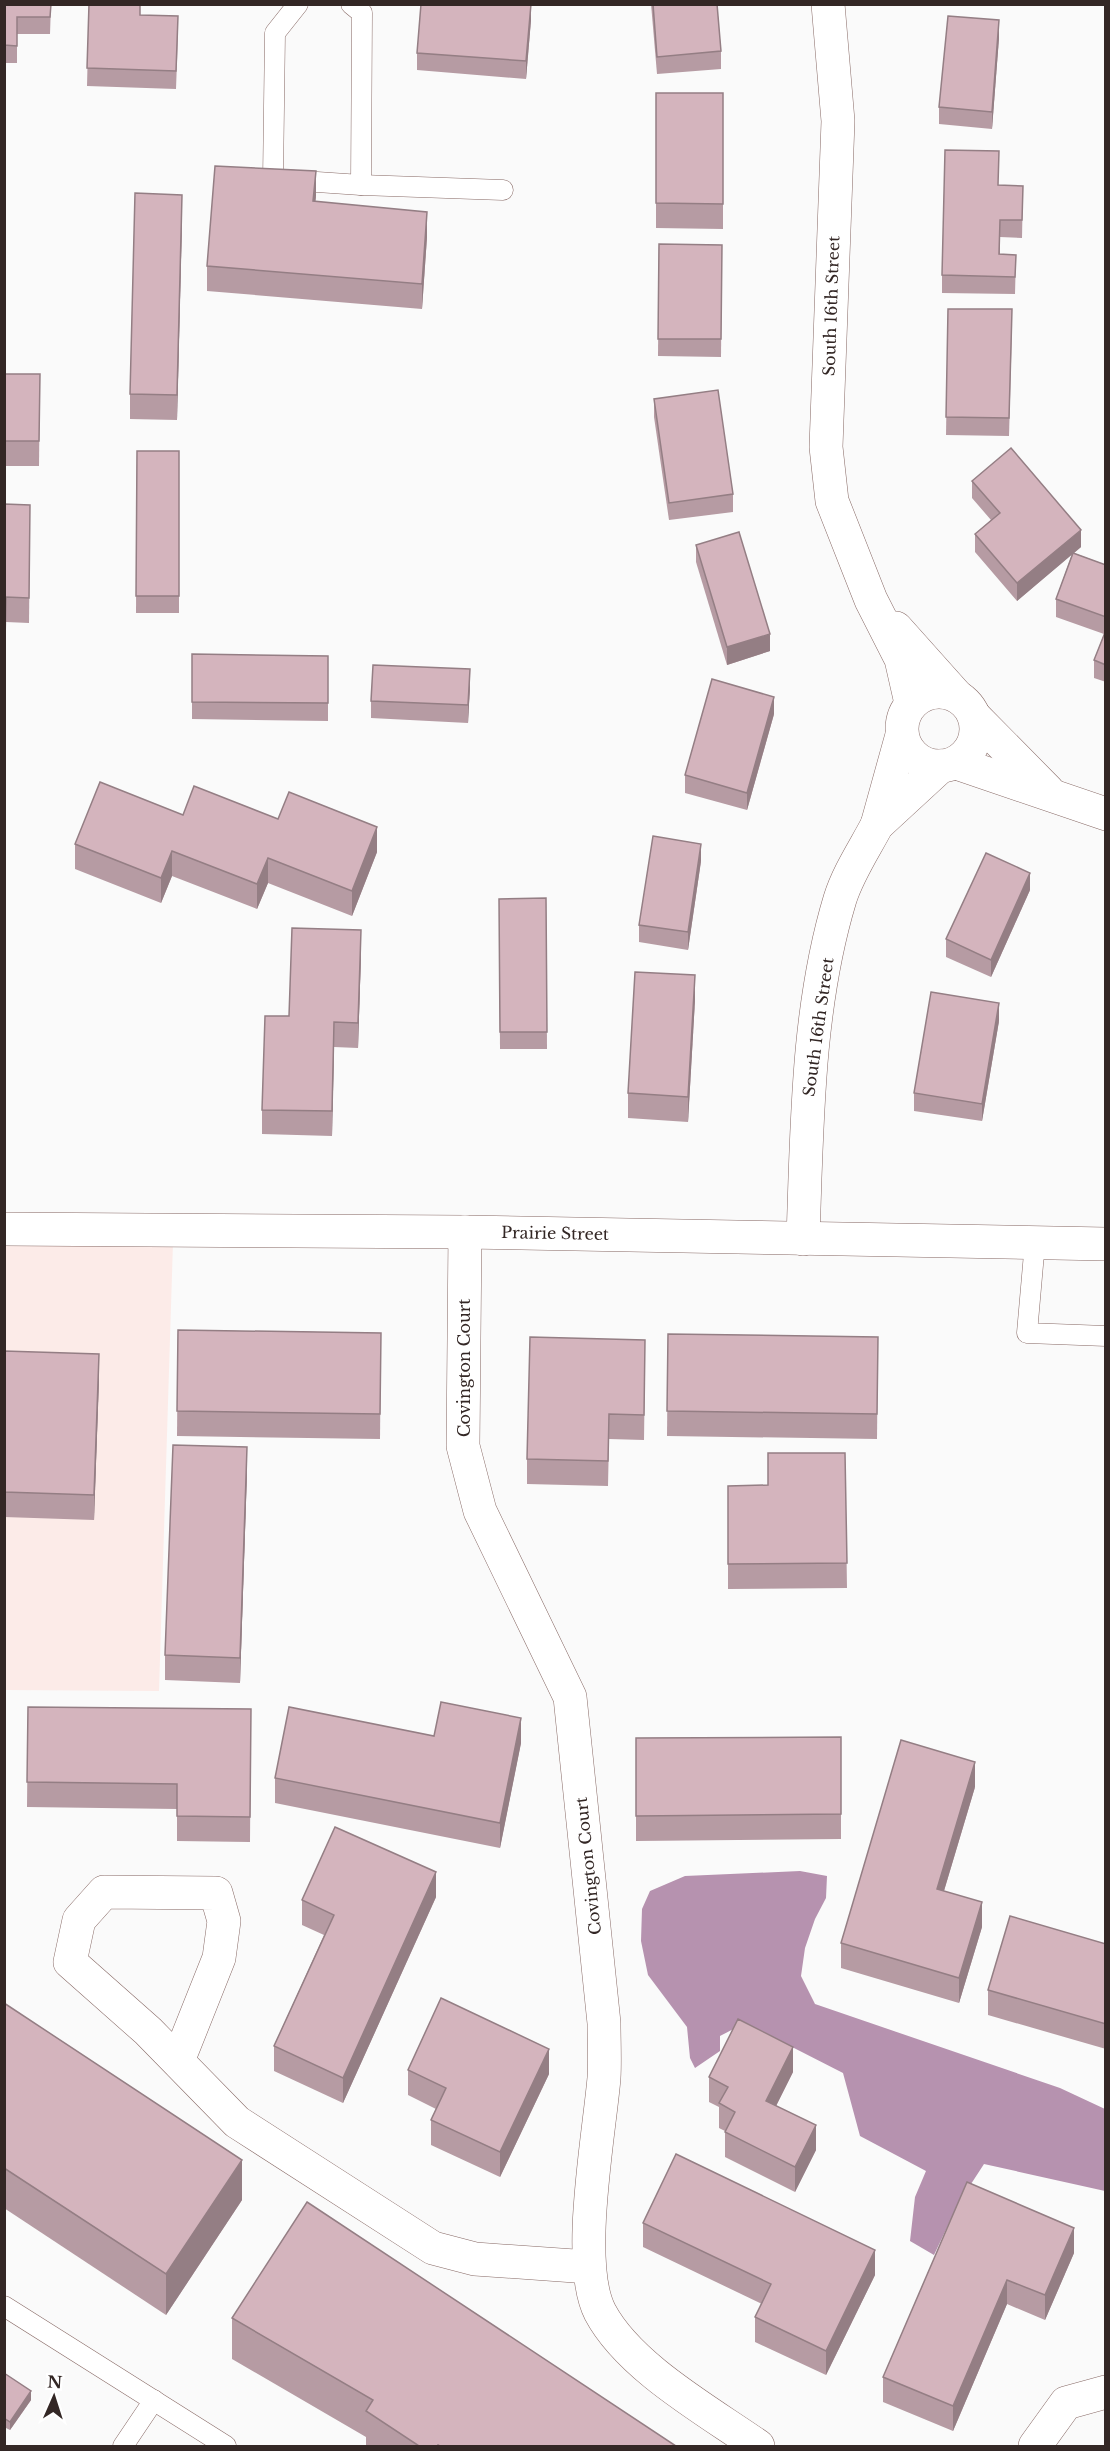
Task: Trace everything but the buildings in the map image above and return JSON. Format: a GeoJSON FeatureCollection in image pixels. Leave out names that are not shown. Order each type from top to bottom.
{"type":"FeatureCollection","features":[{"type":"Feature","properties":{"kind":"street","name":"South 16th Street"},"geometry":{"type":"LineString","coordinates":[[828,4],[838,121],[826,447],[832,501],[871,600],[901,659],[911,704]]}},
{"type":"Feature","properties":{"kind":"street","name":"South 16th Street"},"geometry":{"type":"LineString","coordinates":[[871,600],[965,706],[1051,794]]}},
{"type":"Feature","properties":{"kind":"street"},"geometry":{"type":"LineString","coordinates":[[948,765],[973,745],[977,733],[965,706],[934,691],[921,695],[904,714],[902,735],[906,747],[914,757],[928,765],[948,765],[1051,794],[1106,814]]}},
{"type":"Feature","properties":{"kind":"street","name":"South 16th Street"},"geometry":{"type":"LineString","coordinates":[[803,1239],[808,1098],[821,986],[841,897],[877,825],[902,735]]}},
{"type":"Feature","properties":{"kind":"street","name":"South 16th Street"},"geometry":{"type":"LineString","coordinates":[[877,825],[948,765]]}},
{"type":"Feature","properties":{"kind":"street","name":"Prairie Street"},"geometry":{"type":"LineString","coordinates":[[4,1228],[465,1232],[1106,1244]]}},
{"type":"Feature","properties":{"kind":"street","name":"Covington Court"},"geometry":{"type":"LineString","coordinates":[[465,1232],[464,1446],[480,1511],[570,1697],[604,2023],[604,2075],[590,2219],[589,2278],[600,2312],[622,2342],[652,2372],[758,2446]]}},
{"type":"Feature","properties":{"kind":"street"},"geometry":{"type":"LineString","coordinates":[[178,2061],[219,1958],[224,1921],[216,1893],[104,1892],[79,1920],[70,1962],[148,2031],[237,2122],[433,2248],[475,2259],[589,2267]]}},
{"type":"Feature","properties":{"kind":"street"},"geometry":{"type":"LineString","coordinates":[[1035,2446],[1066,2403],[1106,2392]]}},
{"type":"Feature","properties":{"kind":"lane"},"geometry":{"type":"LineString","coordinates":[[298,4],[275,33],[273,179],[503,190]]}},
{"type":"Feature","properties":{"kind":"lane"},"geometry":{"type":"LineString","coordinates":[[351,4],[362,13],[361,185]]}},
{"type":"Feature","properties":{"kind":"lane"},"geometry":{"type":"LineString","coordinates":[[1035,1242],[1027,1333],[1106,1336]]}},
{"type":"Feature","properties":{"kind":"lane"},"geometry":{"type":"LineString","coordinates":[[4,2306],[226,2446]]}},
{"type":"Feature","properties":{"kind":"lane"},"geometry":{"type":"LineString","coordinates":[[123,2446],[154,2400]]}},
{"type":"Feature","properties":{"kind":"shaded area"},"geometry":{"type":"Polygon","coordinates":[[[5,1242],[173,1242],[159,1691],[5,1690],[5,1242]]]}},
{"type":"Feature","properties":{"kind":"shaded area"},"geometry":{"type":"Polygon","coordinates":[[[800,1871],[827,1876],[826,1898],[815,1919],[805,1948],[801,1976],[815,2004],[1060,2088],[1105,2109],[1105,2191],[984,2164],[958,2204],[934,2255],[910,2241],[915,2197],[926,2171],[860,2136],[843,2073],[745,2023],[720,2036],[720,2051],[695,2068],[690,2058],[687,2027],[648,1975],[641,1941],[642,1909],[650,1891],[685,1876],[800,1871]]]}}]}
